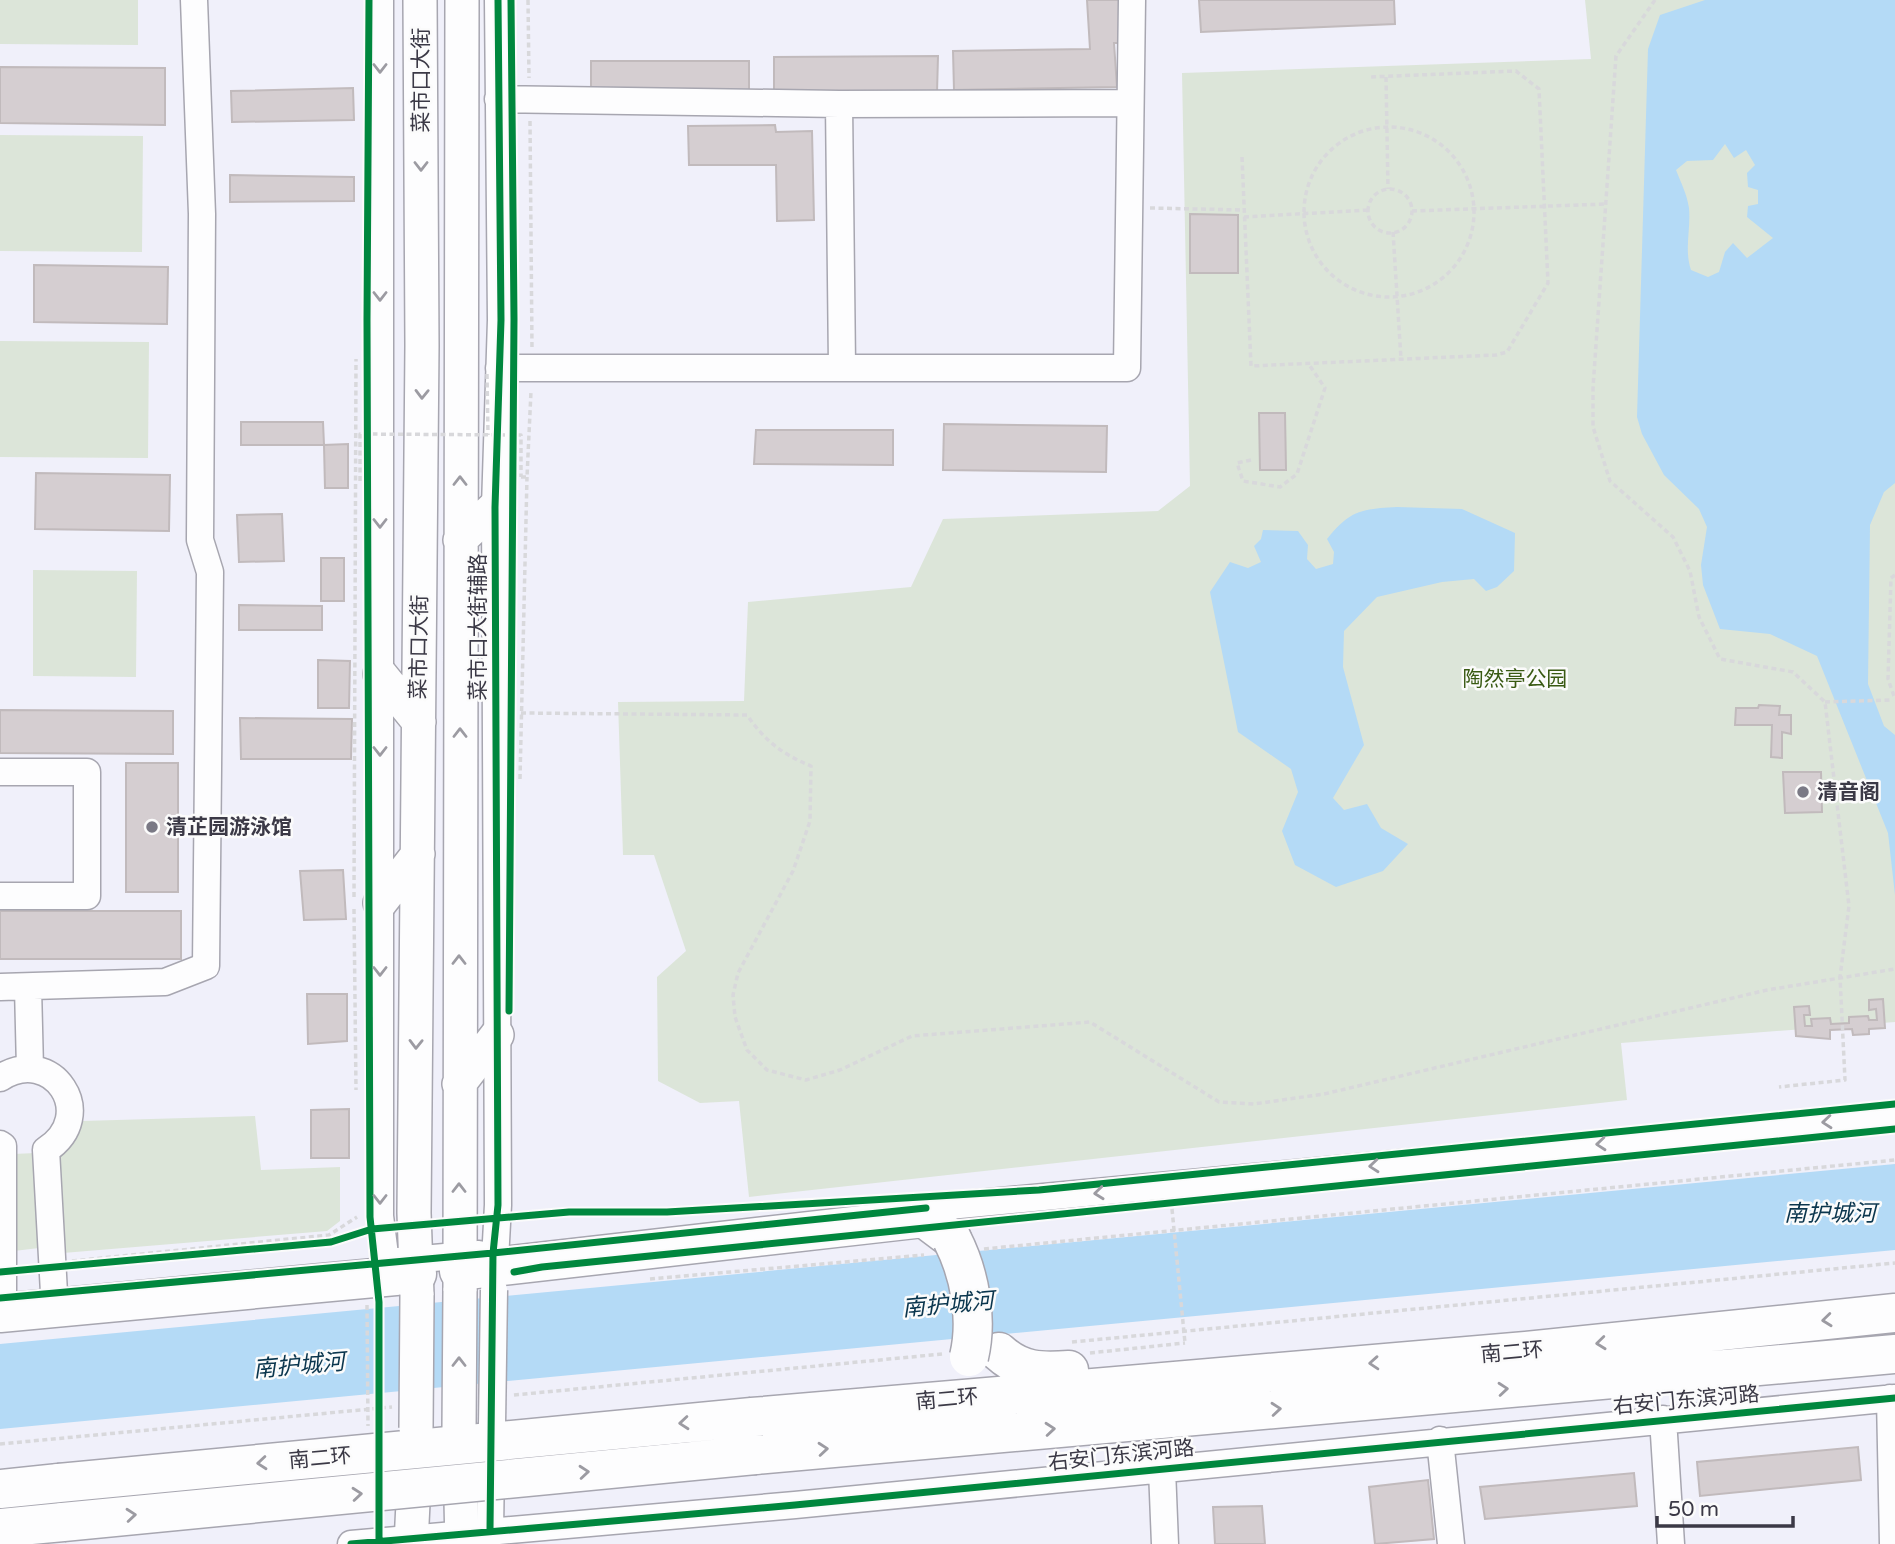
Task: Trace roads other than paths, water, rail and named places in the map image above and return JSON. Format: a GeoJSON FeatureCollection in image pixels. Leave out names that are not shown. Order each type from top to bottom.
{"type":"FeatureCollection","features":[{"type":"Feature","properties":{"kind":"highway"},"geometry":{"type":"LineString","coordinates":[[476,1271],[924,1218],[956,1227],[981,1267],[986,1328],[984,1355]]}},
{"type":"Feature","properties":{"kind":"highway"},"geometry":{"type":"LineString","coordinates":[[1,1303],[409,1273]]}},
{"type":"Feature","properties":{"kind":"highway","name":"南二环"},"geometry":{"type":"LineString","coordinates":[[0,1489],[806,1412],[1216,1375],[1526,1351],[1895,1312]]}},
{"type":"Feature","properties":{"kind":"highway","name":"南二环"},"geometry":{"type":"LineString","coordinates":[[0,1528],[755,1455],[1895,1354]]}},
{"type":"Feature","properties":{"kind":"highway"},"geometry":{"type":"LineString","coordinates":[[984,1355],[1023,1369],[1041,1372],[1160,1364],[1216,1375]]}},
{"type":"Feature","properties":{"kind":"highway"},"geometry":{"type":"LineString","coordinates":[[806,1412],[837,1394],[939,1381],[984,1355]]}},
{"type":"Feature","properties":{"kind":"highway"},"geometry":{"type":"LineString","coordinates":[[0,1478],[59,1483]]}},
{"type":"Feature","properties":{"kind":"main road","name":"菜市口大街"},"geometry":{"type":"LineString","coordinates":[[395,1542],[416,1428],[409,1273],[418,854],[422,360],[420,0]]}},
{"type":"Feature","properties":{"kind":"main road","name":"菜市口大街"},"geometry":{"type":"LineString","coordinates":[[462,0],[459,1084],[476,1271],[459,1430],[471,1535]]}},
{"type":"Feature","properties":{"kind":"main road"},"geometry":{"type":"LineString","coordinates":[[460,540],[509,488]]}},
{"type":"Feature","properties":{"kind":"main road"},"geometry":{"type":"LineString","coordinates":[[380,674],[419,722]]}},
{"type":"Feature","properties":{"kind":"main road"},"geometry":{"type":"LineString","coordinates":[[380,903],[418,854]]}},
{"type":"Feature","properties":{"kind":"main road"},"geometry":{"type":"LineString","coordinates":[[459,1084],[497,1035]]}},
{"type":"Feature","properties":{"kind":"street"},"geometry":{"type":"LineString","coordinates":[[0,987],[165,982],[206,966],[209,572],[201,540],[202,214],[194,0]]}},
{"type":"Feature","properties":{"kind":"street"},"geometry":{"type":"LineString","coordinates":[[380,0],[380,1216],[409,1273]]}},
{"type":"Feature","properties":{"kind":"street","name":"菜市口大街辅路"},"geometry":{"type":"LineString","coordinates":[[471,1535],[492,1424],[476,1271],[498,1206],[497,1035],[509,488],[493,371],[499,99],[498,0]]}},
{"type":"Feature","properties":{"kind":"street"},"geometry":{"type":"LineString","coordinates":[[493,371],[532,368],[842,366],[1126,368],[1132,0]]}},
{"type":"Feature","properties":{"kind":"street"},"geometry":{"type":"LineString","coordinates":[[499,99],[839,104],[1130,103]]}},
{"type":"Feature","properties":{"kind":"street"},"geometry":{"type":"LineString","coordinates":[[839,104],[842,366]]}},
{"type":"Feature","properties":{"kind":"street"},"geometry":{"type":"LineString","coordinates":[[0,772],[87,772],[87,897],[0,897]]}},
{"type":"Feature","properties":{"kind":"street"},"geometry":{"type":"LineString","coordinates":[[28,987],[30,1069]]}},
{"type":"Feature","properties":{"kind":"street"},"geometry":{"type":"LineString","coordinates":[[0,1078],[20,1069],[30,1069],[55,1078],[67,1094],[70,1105],[68,1127],[62,1137],[46,1150],[52,1275]]}},
{"type":"Feature","properties":{"kind":"street"},"geometry":{"type":"LineString","coordinates":[[956,1227],[1029,1201],[1895,1116]]}},
{"type":"Feature","properties":{"kind":"street"},"geometry":{"type":"LineString","coordinates":[[0,1144],[1,1303],[52,1275],[476,1271]]}},
{"type":"Feature","properties":{"kind":"street"},"geometry":{"type":"LineString","coordinates":[[1892,1398],[1893,1544]]}},
{"type":"Feature","properties":{"kind":"street","name":"右安门东滨河路"},"geometry":{"type":"LineString","coordinates":[[351,1544],[795,1505],[1892,1398]]}},
{"type":"Feature","properties":{"kind":"street"},"geometry":{"type":"LineString","coordinates":[[1663,1419],[1671,1544]]}},
{"type":"Feature","properties":{"kind":"street"},"geometry":{"type":"LineString","coordinates":[[1440,1440],[1451,1544]]}},
{"type":"Feature","properties":{"kind":"street"},"geometry":{"type":"LineString","coordinates":[[1162,1469],[1165,1544]]}},
{"type":"Feature","properties":{"kind":"water"},"geometry":{"type":"Polygon","coordinates":[[[1705,0],[1895,0],[1895,483],[1884,492],[1870,525],[1868,684],[1884,726],[1895,735],[1895,895],[1888,833],[1817,656],[1770,634],[1720,629],[1703,585],[1701,565],[1707,527],[1699,509],[1664,475],[1642,434],[1637,417],[1648,49],[1660,15],[1705,0]],[[1725,144],[1713,160],[1687,161],[1676,170],[1689,208],[1688,255],[1691,270],[1708,277],[1719,272],[1725,252],[1733,243],[1747,258],[1773,238],[1747,217],[1748,206],[1758,204],[1758,190],[1748,187],[1747,173],[1755,165],[1746,150],[1734,158],[1725,144]]]}},
{"type":"Feature","properties":{"kind":"water"},"geometry":{"type":"Polygon","coordinates":[[[1397,507],[1462,509],[1515,533],[1514,571],[1497,587],[1486,591],[1474,579],[1442,582],[1377,597],[1344,631],[1343,667],[1364,745],[1333,798],[1344,810],[1367,804],[1381,828],[1408,844],[1383,871],[1336,887],[1295,865],[1282,831],[1298,792],[1291,769],[1238,732],[1210,592],[1230,562],[1248,568],[1261,562],[1254,546],[1261,539],[1263,530],[1298,531],[1308,545],[1307,559],[1316,569],[1333,564],[1334,552],[1327,539],[1343,522],[1366,510],[1397,507]]]}},
{"type":"Feature","properties":{"kind":"water","name":"南护城河"},"geometry":{"type":"Polygon","coordinates":[[[1895,1164],[1895,1250],[0,1429],[0,1344],[1895,1164]]]}},
{"type":"Feature","properties":{"kind":"place","name":"清音阁"},"geometry":{"type":"Point","coordinates":[1803,792]}},
{"type":"Feature","properties":{"kind":"place","name":"清芷园游泳馆"},"geometry":{"type":"Point","coordinates":[152,827]}},
{"type":"Feature","properties":{"kind":"park label","name":"陶然亭公园"},"geometry":{"type":"Point","coordinates":[1515,679]}}]}
